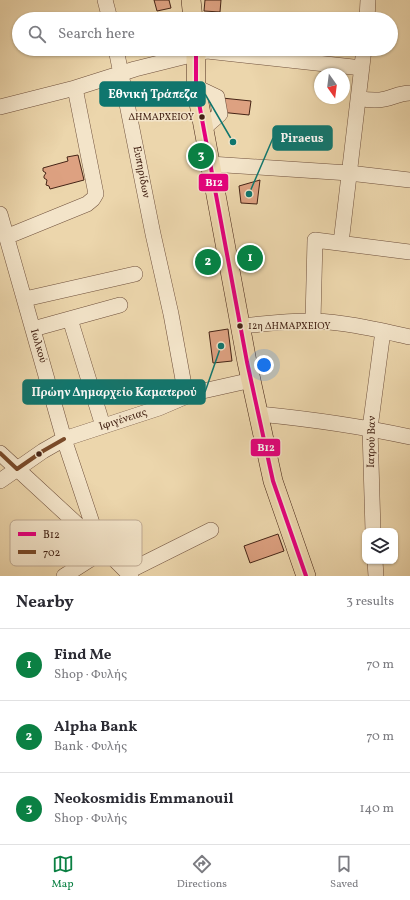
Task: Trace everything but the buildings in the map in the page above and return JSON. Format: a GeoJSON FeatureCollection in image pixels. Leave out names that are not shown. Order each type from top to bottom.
{"type":"FeatureCollection","features":[{"type":"Feature","properties":{"kind":"main road"},"geometry":{"type":"LineString","coordinates":[[191,0],[192,12]]}},
{"type":"Feature","properties":{"kind":"main road"},"geometry":{"type":"LineString","coordinates":[[196,56],[196,87],[240,326],[273,481],[306,576]]}},
{"type":"Feature","properties":{"kind":"street"},"geometry":{"type":"LineString","coordinates":[[105,0],[108,12]]}},
{"type":"Feature","properties":{"kind":"street"},"geometry":{"type":"LineString","coordinates":[[367,12],[368,0]]}},
{"type":"Feature","properties":{"kind":"street","name":"Ευπηρίδων"},"geometry":{"type":"LineString","coordinates":[[118,56],[153,234],[171,314],[186,396]]}},
{"type":"Feature","properties":{"kind":"street"},"geometry":{"type":"LineString","coordinates":[[0,107],[74,88],[179,56]]}},
{"type":"Feature","properties":{"kind":"street"},"geometry":{"type":"LineString","coordinates":[[259,56],[362,68]]}},
{"type":"Feature","properties":{"kind":"street"},"geometry":{"type":"LineString","coordinates":[[341,243],[363,56]]}},
{"type":"Feature","properties":{"kind":"street"},"geometry":{"type":"LineString","coordinates":[[4,234],[87,204],[93,200],[96,194],[74,88]]}},
{"type":"Feature","properties":{"kind":"street"},"geometry":{"type":"LineString","coordinates":[[359,98],[376,101],[410,93]]}},
{"type":"Feature","properties":{"kind":"street"},"geometry":{"type":"LineString","coordinates":[[210,164],[349,173],[410,180]]}},
{"type":"Feature","properties":{"kind":"street","name":"Ιωλκού"},"geometry":{"type":"LineString","coordinates":[[0,214],[4,234],[25,299],[64,440],[91,520]]}},
{"type":"Feature","properties":{"kind":"street"},"geometry":{"type":"LineString","coordinates":[[313,321],[315,240],[410,252]]}},
{"type":"Feature","properties":{"kind":"street"},"geometry":{"type":"LineString","coordinates":[[25,299],[134,274]]}},
{"type":"Feature","properties":{"kind":"street"},"geometry":{"type":"LineString","coordinates":[[33,329],[120,304]]}},
{"type":"Feature","properties":{"kind":"street"},"geometry":{"type":"LineString","coordinates":[[70,319],[104,426]]}},
{"type":"Feature","properties":{"kind":"street"},"geometry":{"type":"LineString","coordinates":[[240,326],[313,321],[383,331],[410,337]]}},
{"type":"Feature","properties":{"kind":"street","name":"Ιατρού Βαν"},"geometry":{"type":"LineString","coordinates":[[373,528],[370,428],[383,331]]}},
{"type":"Feature","properties":{"kind":"street","name":"Ιφιγένειας"},"geometry":{"type":"LineString","coordinates":[[17,469],[43,451],[64,440],[159,408],[200,391],[252,380]]}},
{"type":"Feature","properties":{"kind":"street"},"geometry":{"type":"LineString","coordinates":[[259,414],[370,428],[410,437]]}},
{"type":"Feature","properties":{"kind":"street"},"geometry":{"type":"LineString","coordinates":[[0,453],[72,520]]}},
{"type":"Feature","properties":{"kind":"street"},"geometry":{"type":"LineString","coordinates":[[0,481],[17,469]]}},
{"type":"Feature","properties":{"kind":"street"},"geometry":{"type":"LineString","coordinates":[[121,566],[129,574],[211,530]]}},
{"type":"Feature","properties":{"kind":"street"},"geometry":{"type":"LineString","coordinates":[[375,564],[376,576]]}},
{"type":"Feature","properties":{"kind":"street"},"geometry":{"type":"LineString","coordinates":[[64,576],[80,566]]}},
{"type":"Feature","properties":{"kind":"transit line","name":"Β12"},"geometry":{"type":"LineString","coordinates":[[196,56],[196,87],[247,362],[273,481],[306,576]]}},
{"type":"Feature","properties":{"kind":"transit line","name":"702"},"geometry":{"type":"LineString","coordinates":[[0,453],[17,469],[64,439]]}},
{"type":"Feature","properties":{"kind":"place","name":"ΔΗΜΑΡΧΕΙΟΥ"},"geometry":{"type":"Point","coordinates":[202,117]}},
{"type":"Feature","properties":{"kind":"place","name":"Εθνική Τράπεζα"},"geometry":{"type":"Point","coordinates":[233,142]}},
{"type":"Feature","properties":{"kind":"place","name":"Neokosmidis Emmanouil"},"geometry":{"type":"Point","coordinates":[201,156]}},
{"type":"Feature","properties":{"kind":"place","name":"Piraeus"},"geometry":{"type":"Point","coordinates":[249,194]}},
{"type":"Feature","properties":{"kind":"place","name":"Find Me"},"geometry":{"type":"Point","coordinates":[250,258]}},
{"type":"Feature","properties":{"kind":"place","name":"Alpha Bank"},"geometry":{"type":"Point","coordinates":[208,262]}},
{"type":"Feature","properties":{"kind":"place","name":"12η ΔΗΜΑΡΧΕΙΟΥ"},"geometry":{"type":"Point","coordinates":[240,326]}},
{"type":"Feature","properties":{"kind":"place","name":"Πρώην Δημαρχείο Καματερού"},"geometry":{"type":"Point","coordinates":[221,346]}}]}
